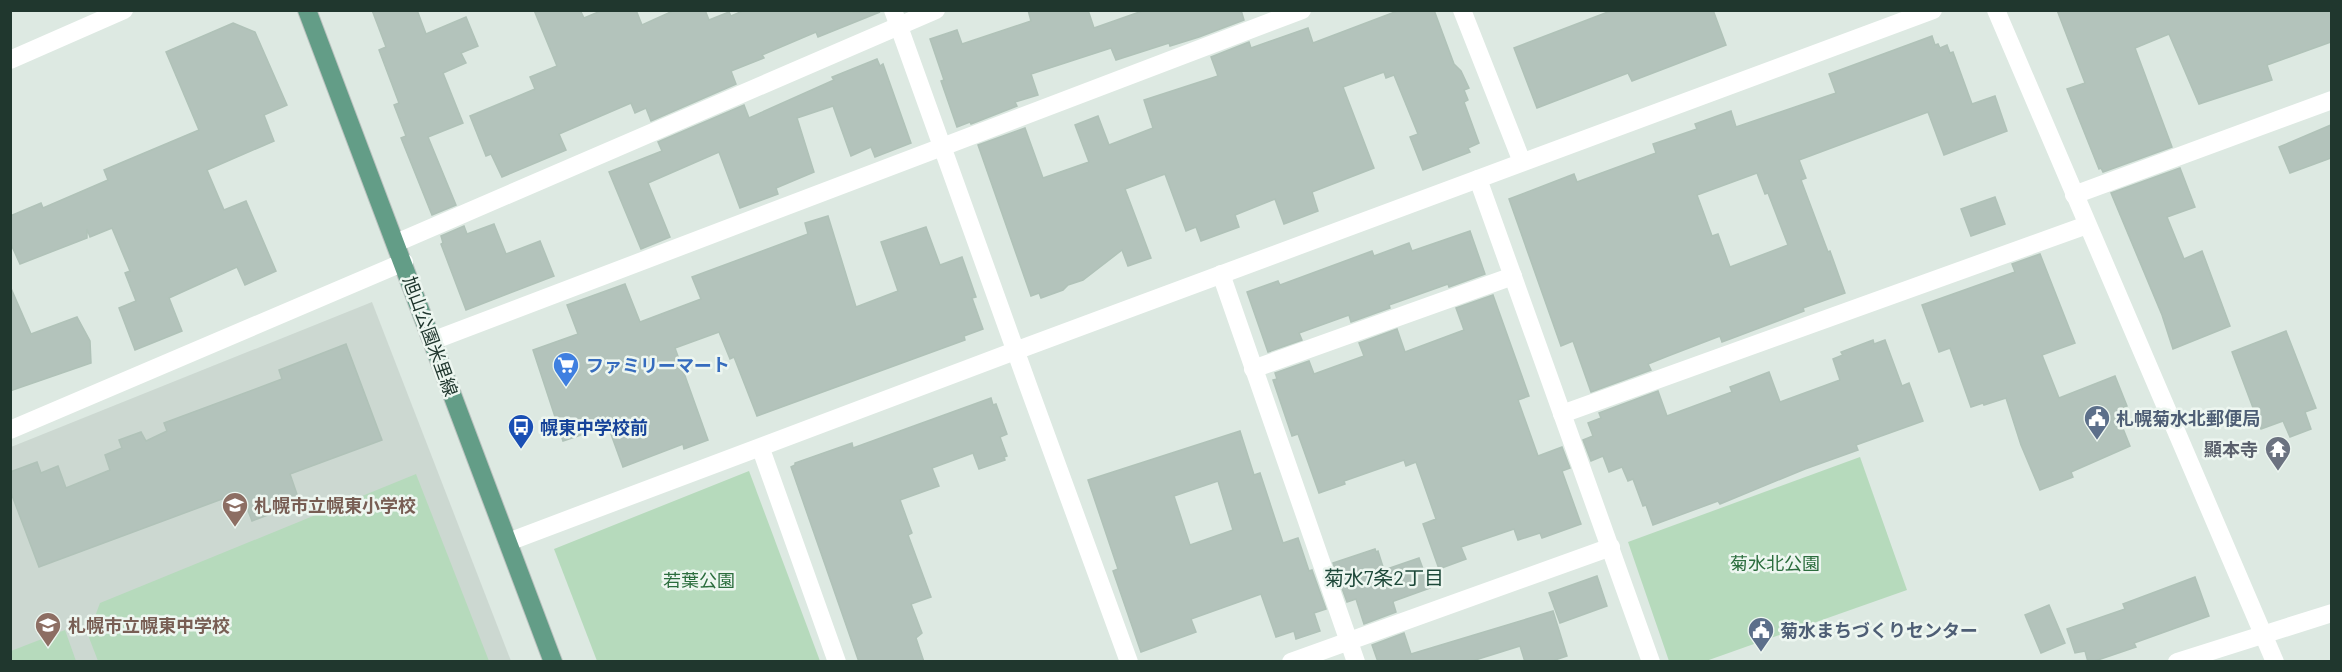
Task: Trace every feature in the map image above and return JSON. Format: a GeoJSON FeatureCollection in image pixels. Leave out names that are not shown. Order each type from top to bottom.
{"type":"FeatureCollection","features":[{"type":"Feature","properties":{"kind":"main road","name":"旭山公園米里線"},"geometry":{"type":"LineString","coordinates":[[307,10],[553,662]]}},
{"type":"Feature","properties":{"kind":"street"},"geometry":{"type":"LineString","coordinates":[[10,60],[124,10]]}},
{"type":"Feature","properties":{"kind":"street"},"geometry":{"type":"LineString","coordinates":[[396,243],[896,19],[936,10]]}},
{"type":"Feature","properties":{"kind":"street"},"geometry":{"type":"LineString","coordinates":[[432,340],[1302,10]]}},
{"type":"Feature","properties":{"kind":"street"},"geometry":{"type":"LineString","coordinates":[[1462,10],[1522,162]]}},
{"type":"Feature","properties":{"kind":"street"},"geometry":{"type":"LineString","coordinates":[[508,542],[1933,10]]}},
{"type":"Feature","properties":{"kind":"street"},"geometry":{"type":"LineString","coordinates":[[1996,10],[2275,662]]}},
{"type":"Feature","properties":{"kind":"street"},"geometry":{"type":"LineString","coordinates":[[896,19],[1130,662]]}},
{"type":"Feature","properties":{"kind":"street"},"geometry":{"type":"LineString","coordinates":[[2074,195],[2331,100]]}},
{"type":"Feature","properties":{"kind":"street"},"geometry":{"type":"LineString","coordinates":[[1478,179],[1651,662]]}},
{"type":"Feature","properties":{"kind":"street"},"geometry":{"type":"LineString","coordinates":[[1562,414],[2087,225]]}},
{"type":"Feature","properties":{"kind":"street"},"geometry":{"type":"LineString","coordinates":[[10,430],[404,262]]}},
{"type":"Feature","properties":{"kind":"street"},"geometry":{"type":"LineString","coordinates":[[1221,274],[1356,662]]}},
{"type":"Feature","properties":{"kind":"street"},"geometry":{"type":"LineString","coordinates":[[1253,369],[1513,276]]}},
{"type":"Feature","properties":{"kind":"street"},"geometry":{"type":"LineString","coordinates":[[760,448],[837,662]]}},
{"type":"Feature","properties":{"kind":"street"},"geometry":{"type":"LineString","coordinates":[[1291,662],[1611,547]]}},
{"type":"Feature","properties":{"kind":"street"},"geometry":{"type":"LineString","coordinates":[[2177,662],[2331,613]]}},
{"type":"Feature","properties":{"kind":"shaded area","name":"札幌市立幌東小学校"},"geometry":{"type":"Polygon","coordinates":[[[372,302],[511,661],[11,662],[11,447],[372,302]]]}},
{"type":"Feature","properties":{"kind":"green space","name":"菊水北公園"},"geometry":{"type":"Polygon","coordinates":[[[1860,457],[1907,590],[1706,661],[1669,661],[1628,542],[1860,457]]]}},
{"type":"Feature","properties":{"kind":"green space","name":"若葉公園"},"geometry":{"type":"Polygon","coordinates":[[[749,471],[820,661],[597,661],[554,549],[749,471]]]}},
{"type":"Feature","properties":{"kind":"green space"},"geometry":{"type":"Polygon","coordinates":[[[416,474],[489,661],[98,661],[88,635],[100,603],[416,474]]]}},
{"type":"Feature","properties":{"kind":"green space"},"geometry":{"type":"Polygon","coordinates":[[[65,630],[76,661],[11,661],[11,651],[65,630]]]}},
{"type":"Feature","properties":{"kind":"building"},"geometry":{"type":"Polygon","coordinates":[[[372,10],[417,10],[426,34],[466,17],[478,46],[461,53],[466,63],[443,73],[463,123],[428,137],[456,205],[432,215],[401,138],[406,136],[394,105],[399,103],[379,50],[386,47],[372,10]]]}},
{"type":"Feature","properties":{"kind":"building"},"geometry":{"type":"Polygon","coordinates":[[[534,10],[580,10],[584,18],[603,10],[636,10],[642,25],[675,10],[705,10],[709,20],[729,12],[731,16],[745,10],[880,12],[818,37],[816,32],[762,55],[764,58],[731,71],[736,84],[651,121],[646,108],[635,113],[631,103],[559,134],[566,150],[502,177],[491,154],[486,156],[470,116],[535,89],[530,77],[557,66],[534,10]]]}},
{"type":"Feature","properties":{"kind":"building"},"geometry":{"type":"Polygon","coordinates":[[[1028,10],[1088,10],[1094,28],[1145,10],[1241,10],[1244,20],[1199,37],[1170,46],[1169,43],[1116,60],[1111,48],[1031,74],[1038,95],[1015,102],[1017,106],[957,127],[941,81],[944,80],[930,39],[957,30],[962,44],[1031,21],[1028,10]]]}},
{"type":"Feature","properties":{"kind":"building"},"geometry":{"type":"Polygon","coordinates":[[[1400,10],[1434,10],[1454,64],[1461,71],[1469,88],[1464,90],[1468,100],[1464,102],[1479,143],[1468,148],[1470,152],[1423,170],[1410,137],[1418,134],[1394,75],[1386,78],[1384,72],[1343,87],[1374,168],[1312,192],[1318,211],[1284,224],[1275,199],[1235,215],[1239,227],[1201,241],[1196,227],[1186,231],[1165,174],[1125,189],[1151,258],[1128,266],[1122,250],[1083,280],[1041,298],[1039,293],[1031,296],[978,145],[1025,128],[1043,178],[1089,162],[1075,125],[1098,116],[1109,145],[1153,128],[1144,100],[1218,76],[1211,57],[1249,42],[1251,48],[1308,28],[1313,43],[1400,10]]]}},
{"type":"Feature","properties":{"kind":"building"},"geometry":{"type":"Polygon","coordinates":[[[1613,10],[1713,10],[1726,45],[1632,81],[1628,73],[1537,108],[1514,48],[1613,10]]]}},
{"type":"Feature","properties":{"kind":"building"},"geometry":{"type":"Polygon","coordinates":[[[2057,10],[2331,10],[2331,42],[2267,65],[2272,80],[2199,104],[2169,34],[2135,48],[2172,147],[2103,172],[2101,168],[2099,169],[2067,89],[2085,83],[2057,10]]]}},
{"type":"Feature","properties":{"kind":"building"},"geometry":{"type":"Polygon","coordinates":[[[233,23],[255,32],[287,105],[264,115],[274,141],[207,170],[224,210],[246,201],[276,271],[245,285],[237,267],[169,298],[182,331],[135,350],[119,308],[136,301],[125,273],[130,271],[112,228],[90,237],[87,229],[87,238],[20,264],[10,242],[10,216],[41,203],[43,208],[108,180],[104,170],[199,130],[166,52],[233,23]]]}},
{"type":"Feature","properties":{"kind":"building"},"geometry":{"type":"Polygon","coordinates":[[[1932,36],[1935,45],[1938,44],[1940,48],[1947,45],[1950,53],[1953,52],[1972,104],[1995,96],[2007,131],[1944,155],[1928,112],[1799,160],[1806,178],[1801,180],[1845,293],[1722,342],[1720,336],[1668,356],[1648,364],[1651,370],[1591,392],[1573,341],[1561,346],[1509,199],[1574,174],[1577,182],[1656,153],[1653,144],[1697,129],[1695,124],[1731,111],[1736,127],[1836,93],[1829,74],[1932,36]],[[1757,173],[1697,195],[1712,236],[1718,234],[1730,267],[1788,245],[1768,193],[1765,194],[1757,173]]]}},
{"type":"Feature","properties":{"kind":"building"},"geometry":{"type":"Polygon","coordinates":[[[877,59],[880,66],[883,64],[911,143],[875,157],[871,147],[851,156],[833,106],[797,118],[814,172],[776,188],[778,194],[740,208],[719,152],[648,183],[670,237],[641,249],[609,172],[662,151],[658,142],[744,105],[749,118],[834,80],[832,77],[877,59]]]}},
{"type":"Feature","properties":{"kind":"building"},"geometry":{"type":"Polygon","coordinates":[[[2331,125],[2331,158],[2290,173],[2279,147],[2331,125]]]}},
{"type":"Feature","properties":{"kind":"building"},"geometry":{"type":"Polygon","coordinates":[[[2180,168],[2195,207],[2167,217],[2184,259],[2202,251],[2230,326],[2173,349],[2162,315],[2111,193],[2180,168]]]}},
{"type":"Feature","properties":{"kind":"building"},"geometry":{"type":"Polygon","coordinates":[[[1995,197],[2005,224],[1971,236],[1961,209],[1995,197]]]}},
{"type":"Feature","properties":{"kind":"building"},"geometry":{"type":"Polygon","coordinates":[[[828,216],[856,307],[898,291],[881,242],[926,227],[940,265],[962,257],[976,297],[972,298],[983,329],[964,336],[965,340],[757,416],[734,357],[730,359],[719,332],[675,348],[708,440],[684,449],[683,444],[623,467],[608,426],[563,441],[533,350],[578,334],[567,305],[625,284],[640,322],[701,299],[692,277],[808,234],[805,223],[828,216]]]}},
{"type":"Feature","properties":{"kind":"building"},"geometry":{"type":"Polygon","coordinates":[[[494,224],[506,254],[540,241],[554,276],[466,310],[441,244],[443,243],[441,236],[464,226],[467,234],[494,224]]]}},
{"type":"Feature","properties":{"kind":"building"},"geometry":{"type":"Polygon","coordinates":[[[1470,231],[1485,274],[1449,287],[1448,284],[1389,305],[1390,308],[1351,322],[1349,315],[1299,333],[1302,340],[1268,352],[1247,292],[1278,281],[1280,285],[1372,251],[1374,256],[1409,243],[1412,251],[1470,231]]]}},
{"type":"Feature","properties":{"kind":"building"},"geometry":{"type":"Polygon","coordinates":[[[2040,254],[2075,343],[2042,355],[2059,398],[2115,376],[2127,406],[2123,407],[2130,423],[2122,426],[2130,446],[2071,472],[2073,477],[2040,490],[2021,445],[2006,398],[1971,407],[1950,348],[1939,352],[1922,305],[2015,272],[2012,264],[2040,254]]]}},
{"type":"Feature","properties":{"kind":"building"},"geometry":{"type":"Polygon","coordinates":[[[10,286],[31,334],[77,317],[90,341],[91,363],[10,391],[10,286]]]}},
{"type":"Feature","properties":{"kind":"building"},"geometry":{"type":"Polygon","coordinates":[[[1493,295],[1529,396],[1518,400],[1538,456],[1562,447],[1570,468],[1562,471],[1581,524],[1542,538],[1540,533],[1518,540],[1514,529],[1461,547],[1466,559],[1439,569],[1423,524],[1436,519],[1416,462],[1406,466],[1404,460],[1344,481],[1345,484],[1319,493],[1298,434],[1292,436],[1273,380],[1277,379],[1275,373],[1309,361],[1314,374],[1364,356],[1359,343],[1397,329],[1405,352],[1464,330],[1456,308],[1493,295]]]}},
{"type":"Feature","properties":{"kind":"building"},"geometry":{"type":"Polygon","coordinates":[[[2286,331],[2316,408],[2305,412],[2311,429],[2290,437],[2283,421],[2261,429],[2232,352],[2286,331]]]}},
{"type":"Feature","properties":{"kind":"building"},"geometry":{"type":"Polygon","coordinates":[[[1873,340],[1874,344],[1885,340],[1902,386],[1909,383],[1923,421],[1856,445],[1858,450],[1720,504],[1718,501],[1653,525],[1633,479],[1628,481],[1622,467],[1609,472],[1603,456],[1591,461],[1583,440],[1593,436],[1588,423],[1601,418],[1599,413],[1658,391],[1667,416],[1732,392],[1730,387],[1769,372],[1780,402],[1840,380],[1833,359],[1843,355],[1841,352],[1873,340]]]}},
{"type":"Feature","properties":{"kind":"building"},"geometry":{"type":"Polygon","coordinates":[[[346,344],[382,440],[290,474],[300,503],[252,521],[241,492],[39,567],[10,490],[10,472],[37,462],[41,473],[58,466],[66,488],[110,470],[105,455],[122,448],[119,440],[141,432],[146,441],[167,431],[164,423],[282,379],[279,370],[346,344]]]}},
{"type":"Feature","properties":{"kind":"building"},"geometry":{"type":"Polygon","coordinates":[[[991,398],[993,405],[996,404],[1007,434],[1000,437],[1007,456],[1004,457],[1005,460],[979,469],[973,453],[932,468],[939,486],[900,500],[912,533],[908,535],[931,597],[911,604],[922,633],[916,638],[924,662],[859,662],[791,467],[795,463],[852,443],[853,448],[991,398]]]}},
{"type":"Feature","properties":{"kind":"building"},"geometry":{"type":"Polygon","coordinates":[[[1240,431],[1254,475],[1260,473],[1283,543],[1298,538],[1309,571],[1312,570],[1326,609],[1314,613],[1320,631],[1296,639],[1294,631],[1276,637],[1261,594],[1191,619],[1196,632],[1141,652],[1113,571],[1118,569],[1088,480],[1240,431]],[[1218,481],[1174,496],[1190,545],[1233,530],[1218,481]]]}},
{"type":"Feature","properties":{"kind":"building"},"geometry":{"type":"Polygon","coordinates":[[[1375,549],[1376,552],[1378,551],[1384,570],[1419,558],[1430,588],[1394,601],[1396,612],[1364,624],[1356,599],[1347,602],[1333,563],[1375,549]]]}},
{"type":"Feature","properties":{"kind":"building"},"geometry":{"type":"Polygon","coordinates":[[[1597,576],[1607,606],[1560,623],[1549,593],[1597,576]]]}},
{"type":"Feature","properties":{"kind":"building"},"geometry":{"type":"Polygon","coordinates":[[[2195,577],[2209,616],[2134,643],[2136,647],[2092,662],[2088,662],[2085,651],[2075,653],[2067,629],[2125,609],[2123,604],[2195,577]]]}},
{"type":"Feature","properties":{"kind":"building"},"geometry":{"type":"Polygon","coordinates":[[[2049,605],[2065,643],[2041,653],[2025,615],[2049,605]]]}},
{"type":"Feature","properties":{"kind":"building"},"geometry":{"type":"Polygon","coordinates":[[[1553,611],[1567,656],[1549,662],[1525,662],[1520,646],[1469,662],[1378,662],[1372,645],[1404,633],[1411,654],[1553,611]]]}},
{"type":"Feature","properties":{"kind":"place","name":"ファミリーマート"},"geometry":{"type":"Point","coordinates":[566,388]}},
{"type":"Feature","properties":{"kind":"place","name":"札幌菊水北郵便局"},"geometry":{"type":"Point","coordinates":[2097,441]}},
{"type":"Feature","properties":{"kind":"place","name":"幌東中学校前"},"geometry":{"type":"Point","coordinates":[521,450]}},
{"type":"Feature","properties":{"kind":"place","name":"顯本寺"},"geometry":{"type":"Point","coordinates":[2278,472]}},
{"type":"Feature","properties":{"kind":"place","name":"札幌市立幌東小学校"},"geometry":{"type":"Point","coordinates":[235,528]}},
{"type":"Feature","properties":{"kind":"place","name":"札幌市立幌東中学校"},"geometry":{"type":"Point","coordinates":[48,648]}},
{"type":"Feature","properties":{"kind":"place","name":"菊水まちづくりセンター"},"geometry":{"type":"Point","coordinates":[1761,653]}},
{"type":"Feature","properties":{"kind":"district","name":"菊水7条2丁目"},"geometry":{"type":"Point","coordinates":[1384,577]}}]}
